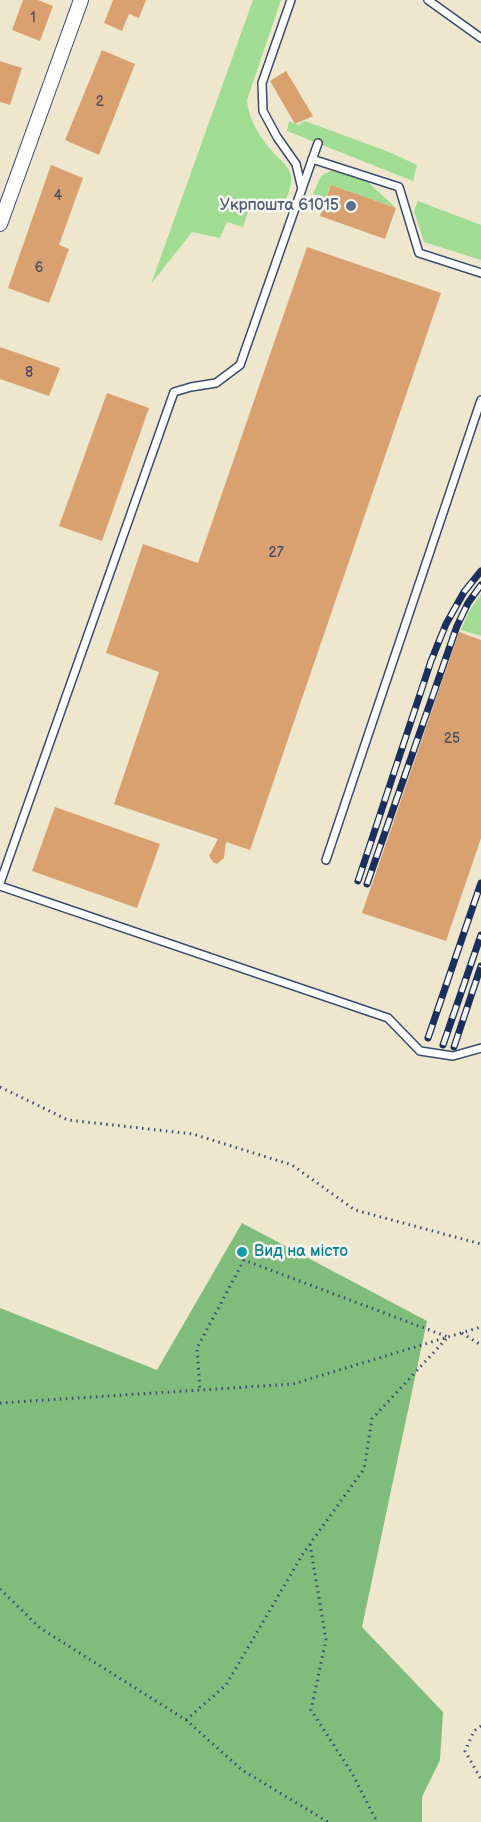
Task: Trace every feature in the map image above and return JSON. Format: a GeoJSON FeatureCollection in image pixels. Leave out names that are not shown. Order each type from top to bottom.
{"type":"FeatureCollection","features":[{"type":"Feature","properties":{"kind":"street"},"geometry":{"type":"LineString","coordinates":[[0,224],[81,0]]}},
{"type":"Feature","properties":{"kind":"lane"},"geometry":{"type":"LineString","coordinates":[[291,0],[262,83],[263,111],[277,137],[296,164],[302,189]]}},
{"type":"Feature","properties":{"kind":"lane"},"geometry":{"type":"LineString","coordinates":[[428,0],[481,38]]}},
{"type":"Feature","properties":{"kind":"lane"},"geometry":{"type":"LineString","coordinates":[[318,143],[240,365],[216,383],[174,392],[0,884],[388,1018],[420,1051],[453,1056],[481,1048]]}},
{"type":"Feature","properties":{"kind":"lane"},"geometry":{"type":"LineString","coordinates":[[312,159],[399,187],[419,253],[481,273]]}},
{"type":"Feature","properties":{"kind":"lane"},"geometry":{"type":"LineString","coordinates":[[326,860],[481,400]]}},
{"type":"Feature","properties":{"kind":"path"},"geometry":{"type":"LineString","coordinates":[[0,1087],[68,1120],[193,1134],[292,1165],[355,1210],[481,1244]]}},
{"type":"Feature","properties":{"kind":"path"},"geometry":{"type":"LineString","coordinates":[[200,1390],[197,1348],[244,1260],[448,1337]]}},
{"type":"Feature","properties":{"kind":"path"},"geometry":{"type":"LineString","coordinates":[[0,1403],[293,1384],[481,1327]]}},
{"type":"Feature","properties":{"kind":"path"},"geometry":{"type":"LineString","coordinates":[[462,1333],[481,1345]]}},
{"type":"Feature","properties":{"kind":"path"},"geometry":{"type":"LineString","coordinates":[[186,1720],[226,1685],[310,1544],[364,1469],[372,1419],[448,1337]]}},
{"type":"Feature","properties":{"kind":"path"},"geometry":{"type":"LineString","coordinates":[[310,1544],[326,1640],[312,1710],[352,1773],[376,1822]]}},
{"type":"Feature","properties":{"kind":"path"},"geometry":{"type":"LineString","coordinates":[[0,1589],[40,1628],[186,1720],[242,1770],[328,1822]]}},
{"type":"Feature","properties":{"kind":"path"},"geometry":{"type":"LineString","coordinates":[[481,1726],[474,1731],[465,1752],[481,1779]]}},
{"type":"Feature","properties":{"kind":"green space"},"geometry":{"type":"Polygon","coordinates":[[[253,0],[281,0],[247,100],[249,113],[258,133],[290,172],[289,192],[282,207],[249,209],[243,227],[227,222],[220,238],[192,232],[151,284],[253,0]]]}},
{"type":"Feature","properties":{"kind":"green space"},"geometry":{"type":"Polygon","coordinates":[[[289,121],[298,125],[305,121],[389,152],[417,165],[413,181],[287,131],[289,121]]]}},
{"type":"Feature","properties":{"kind":"green space"},"geometry":{"type":"Polygon","coordinates":[[[332,170],[368,182],[396,208],[331,185],[326,198],[313,194],[321,176],[332,170]]]}},
{"type":"Feature","properties":{"kind":"green space"},"geometry":{"type":"Polygon","coordinates":[[[418,201],[481,225],[481,260],[424,242],[414,211],[418,201]]]}},
{"type":"Feature","properties":{"kind":"green space"},"geometry":{"type":"Polygon","coordinates":[[[481,594],[481,636],[461,630],[468,613],[481,594]]]}},
{"type":"Feature","properties":{"kind":"green space"},"geometry":{"type":"Polygon","coordinates":[[[242,1223],[427,1321],[362,1627],[443,1712],[440,1760],[422,1797],[422,1822],[0,1822],[0,1308],[157,1370],[242,1223]]]}},
{"type":"Feature","properties":{"kind":"building"},"geometry":{"type":"Polygon","coordinates":[[[23,0],[38,0],[53,6],[40,41],[12,30],[23,0]]]}},
{"type":"Feature","properties":{"kind":"building"},"geometry":{"type":"Polygon","coordinates":[[[113,0],[146,0],[139,18],[129,14],[122,31],[104,23],[113,0]]]}},
{"type":"Feature","properties":{"kind":"building"},"geometry":{"type":"Polygon","coordinates":[[[102,50],[135,64],[99,155],[65,140],[102,50]]]}},
{"type":"Feature","properties":{"kind":"building"},"geometry":{"type":"Polygon","coordinates":[[[0,61],[22,68],[10,105],[0,102],[0,61]]]}},
{"type":"Feature","properties":{"kind":"building"},"geometry":{"type":"Polygon","coordinates":[[[286,71],[313,116],[295,124],[270,81],[286,71]]]}},
{"type":"Feature","properties":{"kind":"building"},"geometry":{"type":"Polygon","coordinates":[[[51,165],[83,178],[59,245],[69,249],[49,303],[8,288],[51,165]]]}},
{"type":"Feature","properties":{"kind":"building"},"geometry":{"type":"Polygon","coordinates":[[[331,185],[396,208],[385,239],[320,216],[331,185]]]}},
{"type":"Feature","properties":{"kind":"building"},"geometry":{"type":"Polygon","coordinates":[[[307,247],[441,293],[250,850],[226,842],[224,858],[217,864],[209,856],[218,839],[114,804],[159,672],[106,653],[143,544],[198,563],[307,247]]]}},
{"type":"Feature","properties":{"kind":"building"},"geometry":{"type":"Polygon","coordinates":[[[0,347],[60,368],[49,396],[0,379],[0,347]]]}},
{"type":"Feature","properties":{"kind":"building"},"geometry":{"type":"Polygon","coordinates":[[[107,393],[149,408],[102,541],[59,526],[107,393]]]}},
{"type":"Feature","properties":{"kind":"building"},"geometry":{"type":"Polygon","coordinates":[[[459,632],[481,640],[481,838],[446,941],[362,913],[459,632]]]}},
{"type":"Feature","properties":{"kind":"building"},"geometry":{"type":"Polygon","coordinates":[[[55,807],[160,844],[137,908],[32,871],[55,807]]]}},
{"type":"Feature","properties":{"kind":"railway"},"geometry":{"type":"LineString","coordinates":[[358,881],[431,661],[446,624],[464,592],[481,571]]}},
{"type":"Feature","properties":{"kind":"railway"},"geometry":{"type":"LineString","coordinates":[[367,884],[457,626],[468,603],[481,585]]}},
{"type":"Feature","properties":{"kind":"railway"},"geometry":{"type":"LineString","coordinates":[[428,1038],[481,883]]}},
{"type":"Feature","properties":{"kind":"railway"},"geometry":{"type":"LineString","coordinates":[[443,1045],[481,935]]}},
{"type":"Feature","properties":{"kind":"railway"},"geometry":{"type":"LineString","coordinates":[[454,1047],[481,966]]}},
{"type":"Feature","properties":{"kind":"place","name":"Укрпошта 61015"},"geometry":{"type":"Point","coordinates":[351,206]}},
{"type":"Feature","properties":{"kind":"place","name":"Вид на місто"},"geometry":{"type":"Point","coordinates":[242,1252]}}]}
